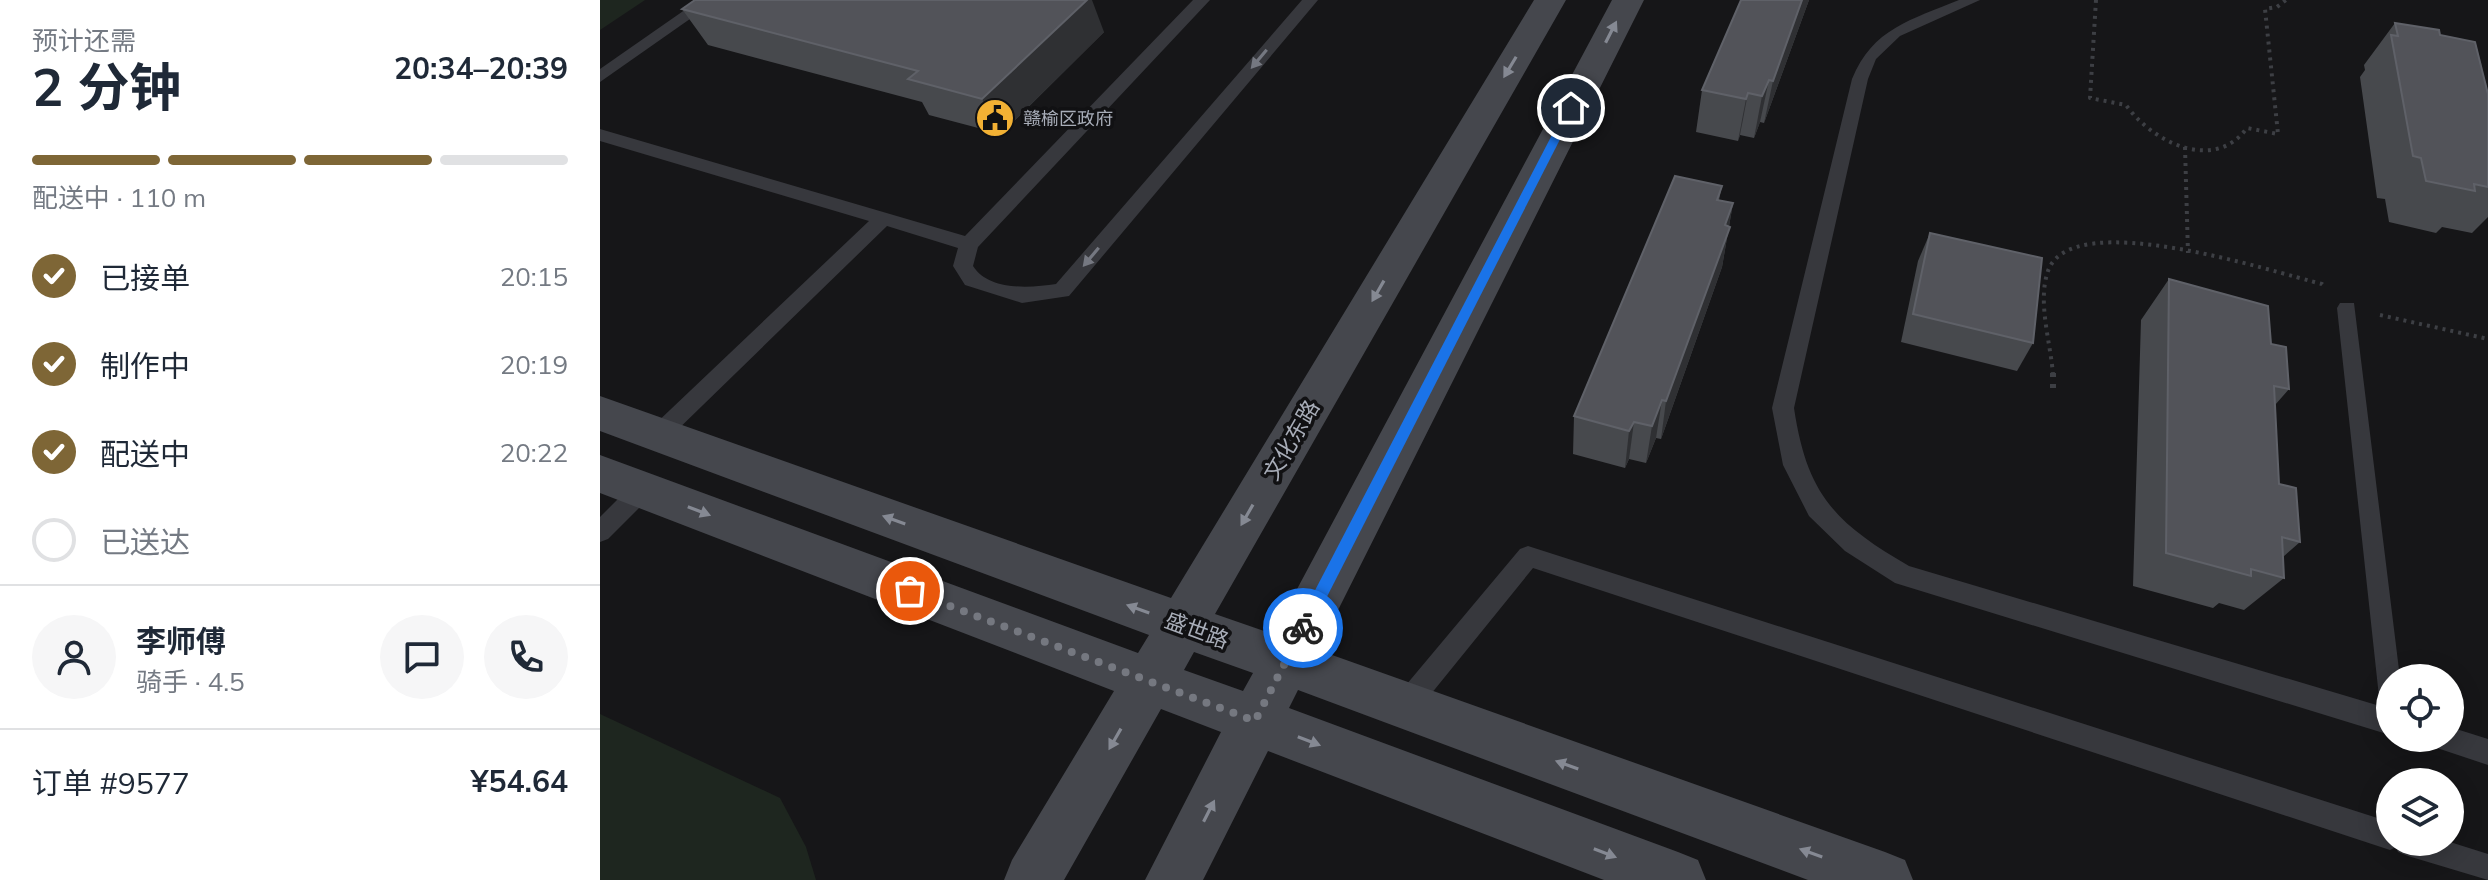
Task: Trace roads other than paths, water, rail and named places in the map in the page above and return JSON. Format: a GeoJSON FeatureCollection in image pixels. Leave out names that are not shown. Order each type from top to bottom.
{"type":"FeatureCollection","features":[{"type":"Feature","properties":{"kind":"main road","name":"文化东路"},"geometry":{"type":"LineString","coordinates":[[1032,880],[1550,0]]}},
{"type":"Feature","properties":{"kind":"main road"},"geometry":{"type":"LineString","coordinates":[[1173,880],[1628,0]]}},
{"type":"Feature","properties":{"kind":"main road","name":"盛世路"},"geometry":{"type":"LineString","coordinates":[[600,413],[1885,880]]}},
{"type":"Feature","properties":{"kind":"main road"},"geometry":{"type":"LineString","coordinates":[[621,482],[1678,880]]}},
{"type":"Feature","properties":{"kind":"lane"},"geometry":{"type":"LineString","coordinates":[[600,77],[709,0]]}},
{"type":"Feature","properties":{"kind":"lane"},"geometry":{"type":"LineString","coordinates":[[1202,0],[969,244],[963,266],[972,280],[1022,296],[1062,291],[1310,0]]}},
{"type":"Feature","properties":{"kind":"lane"},"geometry":{"type":"LineString","coordinates":[[1972,0],[1894,33],[1869,57],[1860,79],[1783,408],[1787,445],[1800,483],[1828,523],[1868,556],[1903,575],[2376,718]]}},
{"type":"Feature","properties":{"kind":"lane"},"geometry":{"type":"LineString","coordinates":[[600,135],[969,244]]}},
{"type":"Feature","properties":{"kind":"lane"},"geometry":{"type":"LineString","coordinates":[[659,434],[883,219]]}},
{"type":"Feature","properties":{"kind":"lane"},"geometry":{"type":"LineString","coordinates":[[2347,308],[2386,664]]}},
{"type":"Feature","properties":{"kind":"lane"},"geometry":{"type":"LineString","coordinates":[[600,532],[621,482]]}},
{"type":"Feature","properties":{"kind":"lane"},"geometry":{"type":"LineString","coordinates":[[1405,706],[1528,556],[2376,831]]}},
{"type":"Feature","properties":{"kind":"lane"},"geometry":{"type":"LineString","coordinates":[[2464,745],[2488,752]]}},
{"type":"Feature","properties":{"kind":"lane"},"geometry":{"type":"LineString","coordinates":[[2451,856],[2488,868]]}},
{"type":"Feature","properties":{"kind":"place","name":"赣榆区政府"},"geometry":{"type":"Point","coordinates":[995,118]}}]}
